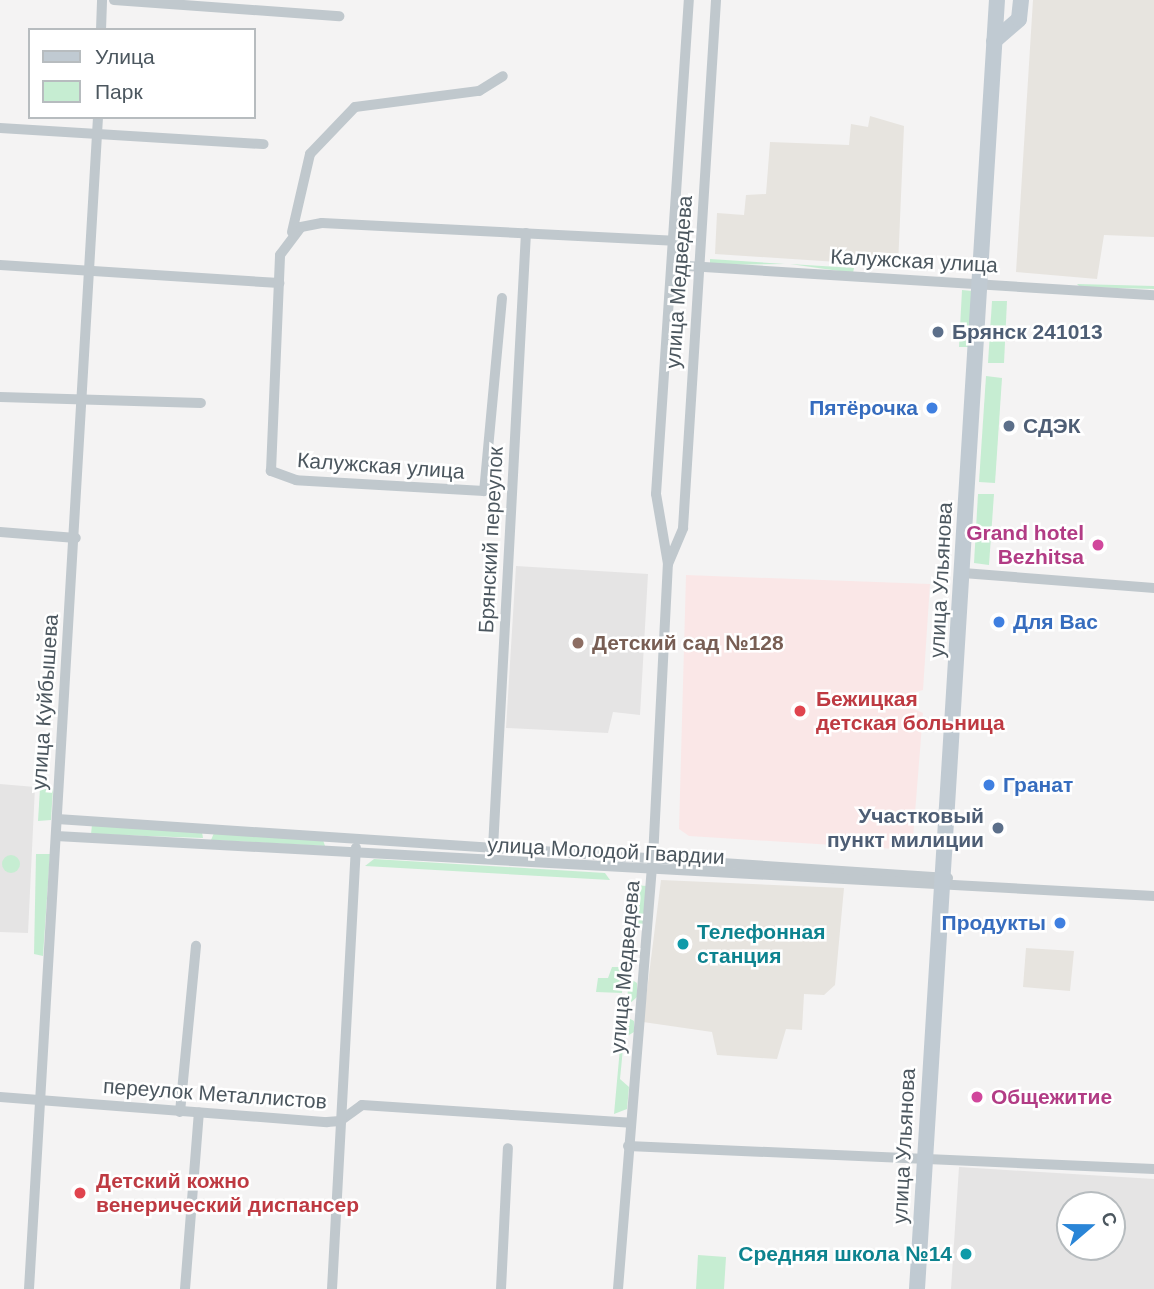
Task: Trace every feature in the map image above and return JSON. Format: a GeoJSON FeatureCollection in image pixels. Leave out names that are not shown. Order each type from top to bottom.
{"type":"FeatureCollection","features":[{"type":"Feature","properties":{"kind":"main road","name":"улица Ульянова"},"geometry":{"type":"LineString","coordinates":[[917,1289],[997,0]]}},
{"type":"Feature","properties":{"kind":"main road"},"geometry":{"type":"LineString","coordinates":[[995,40],[1019,19],[1021,0]]}},
{"type":"Feature","properties":{"kind":"street"},"geometry":{"type":"LineString","coordinates":[[101,28],[102,0]]}},
{"type":"Feature","properties":{"kind":"street"},"geometry":{"type":"LineString","coordinates":[[114,0],[339,16]]}},
{"type":"Feature","properties":{"kind":"street","name":"улица Медведева"},"geometry":{"type":"LineString","coordinates":[[618,1289],[653,858],[668,564],[656,494],[689,0]]}},
{"type":"Feature","properties":{"kind":"street","name":"улица Медведева"},"geometry":{"type":"LineString","coordinates":[[668,564],[683,528],[716,0]]}},
{"type":"Feature","properties":{"kind":"street","name":"Калужская улица"},"geometry":{"type":"LineString","coordinates":[[502,298],[490,478],[484,491],[296,480],[271,471],[280,255],[292,232],[310,154],[355,107],[479,91],[503,76]]}},
{"type":"Feature","properties":{"kind":"street","name":"улица Куйбышева"},"geometry":{"type":"LineString","coordinates":[[29,1289],[85,404],[98,119]]}},
{"type":"Feature","properties":{"kind":"street"},"geometry":{"type":"LineString","coordinates":[[0,128],[98,130],[264,144]]}},
{"type":"Feature","properties":{"kind":"street"},"geometry":{"type":"LineString","coordinates":[[292,232],[322,223],[674,241]]}},
{"type":"Feature","properties":{"kind":"street","name":"Брянский переулок"},"geometry":{"type":"LineString","coordinates":[[493,848],[526,233]]}},
{"type":"Feature","properties":{"kind":"street"},"geometry":{"type":"LineString","coordinates":[[0,265],[279,283]]}},
{"type":"Feature","properties":{"kind":"street","name":"Калужская улица"},"geometry":{"type":"LineString","coordinates":[[672,265],[1154,295]]}},
{"type":"Feature","properties":{"kind":"street"},"geometry":{"type":"LineString","coordinates":[[0,397],[85,404],[116,397],[201,403]]}},
{"type":"Feature","properties":{"kind":"street"},"geometry":{"type":"LineString","coordinates":[[0,532],[76,538]]}},
{"type":"Feature","properties":{"kind":"street"},"geometry":{"type":"LineString","coordinates":[[963,573],[1154,588]]}},
{"type":"Feature","properties":{"kind":"street","name":"улица Молодой Гвардии"},"geometry":{"type":"LineString","coordinates":[[57,819],[653,858],[965,885],[1154,897]]}},
{"type":"Feature","properties":{"kind":"street","name":"улица Молодой Гвардии"},"geometry":{"type":"LineString","coordinates":[[56,836],[652,874],[943,883]]}},
{"type":"Feature","properties":{"kind":"street"},"geometry":{"type":"LineString","coordinates":[[332,1289],[357,838]]}},
{"type":"Feature","properties":{"kind":"street"},"geometry":{"type":"LineString","coordinates":[[180,1112],[191,1048],[196,946]]}},
{"type":"Feature","properties":{"kind":"street","name":"переулок Металлистов"},"geometry":{"type":"LineString","coordinates":[[0,1097],[180,1112],[340,1121],[362,1105],[631,1123]]}},
{"type":"Feature","properties":{"kind":"street"},"geometry":{"type":"LineString","coordinates":[[185,1289],[199,1113]]}},
{"type":"Feature","properties":{"kind":"street"},"geometry":{"type":"LineString","coordinates":[[628,1146],[1154,1169]]}},
{"type":"Feature","properties":{"kind":"street"},"geometry":{"type":"LineString","coordinates":[[501,1289],[508,1148]]}},
{"type":"Feature","properties":{"kind":"shaded area"},"geometry":{"type":"Polygon","coordinates":[[[1033,0],[1154,0],[1154,237],[1104,235],[1097,279],[1016,272],[1033,0]]]}},
{"type":"Feature","properties":{"kind":"shaded area"},"geometry":{"type":"Polygon","coordinates":[[[870,116],[904,126],[898,266],[715,254],[717,213],[744,215],[746,195],[766,194],[770,142],[849,145],[851,124],[868,127],[870,116]]]}},
{"type":"Feature","properties":{"kind":"shaded area","name":"Детский сад №128"},"geometry":{"type":"Polygon","coordinates":[[[516,566],[648,574],[640,715],[613,712],[608,733],[506,728],[516,566]]]}},
{"type":"Feature","properties":{"kind":"shaded area","name":"Бежицкая детская больница"},"geometry":{"type":"Polygon","coordinates":[[[686,575],[930,584],[923,690],[916,692],[914,709],[923,713],[912,850],[689,836],[679,829],[686,575]]]}},
{"type":"Feature","properties":{"kind":"shaded area"},"geometry":{"type":"Polygon","coordinates":[[[0,784],[35,787],[28,933],[0,932],[0,784]]]}},
{"type":"Feature","properties":{"kind":"shaded area"},"geometry":{"type":"Polygon","coordinates":[[[661,880],[844,888],[835,985],[824,995],[804,994],[802,1030],[786,1029],[777,1059],[717,1055],[712,1032],[643,1022],[661,880]]]}},
{"type":"Feature","properties":{"kind":"shaded area"},"geometry":{"type":"Polygon","coordinates":[[[1026,948],[1074,951],[1070,991],[1023,987],[1026,948]]]}},
{"type":"Feature","properties":{"kind":"shaded area"},"geometry":{"type":"Polygon","coordinates":[[[959,1167],[1154,1179],[1154,1289],[951,1289],[959,1167]]]}},
{"type":"Feature","properties":{"kind":"green space"},"geometry":{"type":"Polygon","coordinates":[[[710,259],[785,264],[710,265],[710,259]]]}},
{"type":"Feature","properties":{"kind":"green space"},"geometry":{"type":"Polygon","coordinates":[[[790,264],[854,268],[853,273],[790,264]]]}},
{"type":"Feature","properties":{"kind":"green space"},"geometry":{"type":"Polygon","coordinates":[[[1077,284],[1154,286],[1154,289],[1080,287],[1077,284]]]}},
{"type":"Feature","properties":{"kind":"green space"},"geometry":{"type":"Polygon","coordinates":[[[962,290],[972,291],[969,347],[959,347],[962,290]]]}},
{"type":"Feature","properties":{"kind":"green space"},"geometry":{"type":"Polygon","coordinates":[[[992,301],[1007,301],[1004,363],[988,363],[992,301]]]}},
{"type":"Feature","properties":{"kind":"green space"},"geometry":{"type":"Polygon","coordinates":[[[986,376],[1002,378],[995,483],[979,482],[986,376]]]}},
{"type":"Feature","properties":{"kind":"green space"},"geometry":{"type":"Polygon","coordinates":[[[978,494],[994,494],[989,565],[974,563],[978,494]]]}},
{"type":"Feature","properties":{"kind":"green space"},"geometry":{"type":"Polygon","coordinates":[[[47,786],[53,789],[51,820],[38,821],[40,788],[47,786]]]}},
{"type":"Feature","properties":{"kind":"green space"},"geometry":{"type":"Polygon","coordinates":[[[92,825],[202,832],[203,838],[91,834],[92,825]]]}},
{"type":"Feature","properties":{"kind":"green space"},"geometry":{"type":"Polygon","coordinates":[[[214,833],[323,840],[325,846],[211,840],[214,833]]]}},
{"type":"Feature","properties":{"kind":"green space"},"geometry":{"type":"Polygon","coordinates":[[[36,854],[50,854],[43,956],[34,954],[36,854]]]}},
{"type":"Feature","properties":{"kind":"green space"},"geometry":{"type":"Polygon","coordinates":[[[7,855],[15,855],[20,864],[18,871],[7,873],[2,868],[2,860],[7,855]]]}},
{"type":"Feature","properties":{"kind":"green space"},"geometry":{"type":"Polygon","coordinates":[[[374,859],[605,873],[610,880],[365,866],[374,859]]]}},
{"type":"Feature","properties":{"kind":"green space"},"geometry":{"type":"Polygon","coordinates":[[[633,885],[647,886],[644,925],[632,929],[629,978],[637,983],[637,997],[627,1006],[633,885]]]}},
{"type":"Feature","properties":{"kind":"green space"},"geometry":{"type":"Polygon","coordinates":[[[612,967],[624,967],[622,993],[596,992],[598,978],[608,978],[612,967]]]}},
{"type":"Feature","properties":{"kind":"green space"},"geometry":{"type":"Polygon","coordinates":[[[623,1015],[634,1021],[634,1032],[624,1038],[620,1079],[629,1087],[627,1109],[614,1114],[623,1015]]]}},
{"type":"Feature","properties":{"kind":"green space"},"geometry":{"type":"Polygon","coordinates":[[[698,1255],[726,1257],[724,1289],[696,1289],[698,1255]]]}},
{"type":"Feature","properties":{"kind":"place","name":"Брянск 241013"},"geometry":{"type":"Point","coordinates":[938,332]}},
{"type":"Feature","properties":{"kind":"place","name":"Пятёрочка"},"geometry":{"type":"Point","coordinates":[932,408]}},
{"type":"Feature","properties":{"kind":"place","name":"СДЭК"},"geometry":{"type":"Point","coordinates":[1009,426]}},
{"type":"Feature","properties":{"kind":"place","name":"Grand hotel Bezhitsa"},"geometry":{"type":"Point","coordinates":[1098,545]}},
{"type":"Feature","properties":{"kind":"place","name":"Для Вас"},"geometry":{"type":"Point","coordinates":[999,622]}},
{"type":"Feature","properties":{"kind":"place","name":"Детский сад №128"},"geometry":{"type":"Point","coordinates":[578,643]}},
{"type":"Feature","properties":{"kind":"place","name":"Бежицкая детская больница"},"geometry":{"type":"Point","coordinates":[800,711]}},
{"type":"Feature","properties":{"kind":"place","name":"Гранат"},"geometry":{"type":"Point","coordinates":[989,785]}},
{"type":"Feature","properties":{"kind":"place","name":"Участковый пункт милиции"},"geometry":{"type":"Point","coordinates":[998,828]}},
{"type":"Feature","properties":{"kind":"place","name":"Продукты"},"geometry":{"type":"Point","coordinates":[1060,923]}},
{"type":"Feature","properties":{"kind":"place","name":"Телефонная станция"},"geometry":{"type":"Point","coordinates":[683,944]}},
{"type":"Feature","properties":{"kind":"place","name":"Общежитие"},"geometry":{"type":"Point","coordinates":[977,1097]}},
{"type":"Feature","properties":{"kind":"place","name":"Детский кожно венерический диспансер"},"geometry":{"type":"Point","coordinates":[80,1193]}},
{"type":"Feature","properties":{"kind":"place","name":"Средняя школа №14"},"geometry":{"type":"Point","coordinates":[966,1254]}}]}
